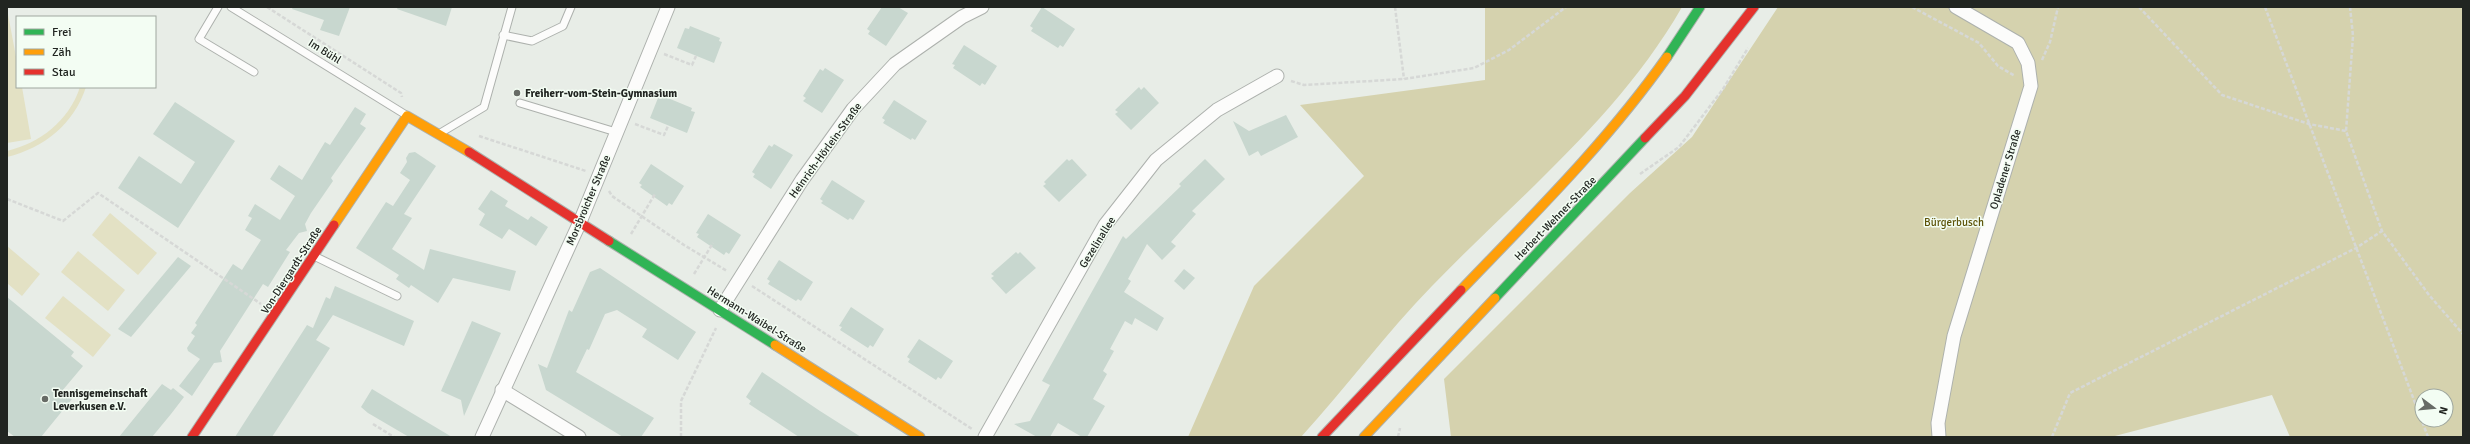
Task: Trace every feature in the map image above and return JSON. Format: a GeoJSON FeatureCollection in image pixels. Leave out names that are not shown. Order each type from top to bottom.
{"type":"FeatureCollection","features":[{"type":"Feature","properties":{"kind":"main road","name":"Herbert-Wehner-Straße"},"geometry":{"type":"LineString","coordinates":[[1322,437],[1588,157],[1621,119],[1660,68],[1700,7]]}},
{"type":"Feature","properties":{"kind":"main road","name":"Herbert-Wehner-Straße"},"geometry":{"type":"LineString","coordinates":[[1364,437],[1685,96],[1754,7]]}},
{"type":"Feature","properties":{"kind":"main road","name":"Im Bühl"},"geometry":{"type":"LineString","coordinates":[[407,116],[440,134],[580,222]]}},
{"type":"Feature","properties":{"kind":"main road","name":"Von-Diergardt-Straße"},"geometry":{"type":"LineString","coordinates":[[192,437],[277,314],[407,116]]}},
{"type":"Feature","properties":{"kind":"main road","name":"Hermann-Waibel-Straße"},"geometry":{"type":"LineString","coordinates":[[580,222],[920,437]]}},
{"type":"Feature","properties":{"kind":"street","name":"Morsbroicher Straße"},"geometry":{"type":"LineString","coordinates":[[482,437],[502,390],[580,222],[668,7]]}},
{"type":"Feature","properties":{"kind":"street","name":"Heinrich-Hörlein-Straße"},"geometry":{"type":"LineString","coordinates":[[720,310],[802,180],[853,109],[895,64],[962,17],[982,7]]}},
{"type":"Feature","properties":{"kind":"street","name":"Opladener Straße"},"geometry":{"type":"LineString","coordinates":[[1939,437],[1938,423],[1954,336],[2031,86],[2028,63],[2018,43],[1956,7]]}},
{"type":"Feature","properties":{"kind":"street","name":"Gezelinallee"},"geometry":{"type":"LineString","coordinates":[[979,434],[1105,225],[1156,160],[1217,110],[1277,76]]}},
{"type":"Feature","properties":{"kind":"street"},"geometry":{"type":"LineString","coordinates":[[502,390],[579,437]]}},
{"type":"Feature","properties":{"kind":"lane"},"geometry":{"type":"LineString","coordinates":[[218,7],[199,39],[254,72]]}},
{"type":"Feature","properties":{"kind":"lane","name":"Im Bühl"},"geometry":{"type":"LineString","coordinates":[[231,7],[407,116]]}},
{"type":"Feature","properties":{"kind":"lane"},"geometry":{"type":"LineString","coordinates":[[440,134],[484,107],[512,7]]}},
{"type":"Feature","properties":{"kind":"lane"},"geometry":{"type":"LineString","coordinates":[[503,35],[532,41],[564,26],[571,7]]}},
{"type":"Feature","properties":{"kind":"lane"},"geometry":{"type":"LineString","coordinates":[[520,103],[616,132]]}},
{"type":"Feature","properties":{"kind":"lane"},"geometry":{"type":"LineString","coordinates":[[314,256],[397,296]]}},
{"type":"Feature","properties":{"kind":"path","name":"Im Bühl"},"geometry":{"type":"LineString","coordinates":[[267,7],[400,93],[407,116]]}},
{"type":"Feature","properties":{"kind":"path"},"geometry":{"type":"LineString","coordinates":[[1395,7],[1404,80]]}},
{"type":"Feature","properties":{"kind":"path"},"geometry":{"type":"LineString","coordinates":[[1277,76],[1304,85],[1404,80],[1474,68],[1509,50],[1566,7]]}},
{"type":"Feature","properties":{"kind":"path"},"geometry":{"type":"LineString","coordinates":[[1912,7],[1979,43],[1998,66],[2031,86],[2050,42],[2058,7]]}},
{"type":"Feature","properties":{"kind":"path"},"geometry":{"type":"LineString","coordinates":[[2139,7],[2222,95],[2309,124],[2346,131]]}},
{"type":"Feature","properties":{"kind":"path"},"geometry":{"type":"LineString","coordinates":[[2264,7],[2428,437]]}},
{"type":"Feature","properties":{"kind":"path"},"geometry":{"type":"LineString","coordinates":[[2350,7],[2353,36],[2346,131],[2382,231],[2429,294],[2463,334]]}},
{"type":"Feature","properties":{"kind":"path"},"geometry":{"type":"LineString","coordinates":[[650,49],[692,65],[696,56]]}},
{"type":"Feature","properties":{"kind":"path"},"geometry":{"type":"LineString","coordinates":[[622,118],[664,135],[668,126]]}},
{"type":"Feature","properties":{"kind":"path"},"geometry":{"type":"LineString","coordinates":[[455,125],[468,132],[599,175],[612,196],[979,434]]}},
{"type":"Feature","properties":{"kind":"path"},"geometry":{"type":"LineString","coordinates":[[7,199],[63,221],[98,193],[277,314]]}},
{"type":"Feature","properties":{"kind":"path"},"geometry":{"type":"LineString","coordinates":[[622,248],[656,194]]}},
{"type":"Feature","properties":{"kind":"path"},"geometry":{"type":"LineString","coordinates":[[2052,437],[2070,392],[2356,248],[2382,231]]}},
{"type":"Feature","properties":{"kind":"path"},"geometry":{"type":"LineString","coordinates":[[685,288],[713,243]]}},
{"type":"Feature","properties":{"kind":"path"},"geometry":{"type":"LineString","coordinates":[[681,437],[681,401],[716,327],[720,310]]}},
{"type":"Feature","properties":{"kind":"path"},"geometry":{"type":"LineString","coordinates":[[373,424],[394,437]]}},
{"type":"Feature","properties":{"kind":"shaded area"},"geometry":{"type":"Polygon","coordinates":[[[7,9],[16,57],[16,88],[22,88],[31,139],[7,143],[7,9]]]}},
{"type":"Feature","properties":{"kind":"shaded area"},"geometry":{"type":"Polygon","coordinates":[[[80,88],[86,88],[74,112],[56,132],[45,141],[21,153],[7,157],[7,151],[31,142],[52,129],[69,110],[80,88]]]}},
{"type":"Feature","properties":{"kind":"shaded area"},"geometry":{"type":"Polygon","coordinates":[[[110,213],[157,253],[138,275],[92,235],[110,213]]]}},
{"type":"Feature","properties":{"kind":"shaded area"},"geometry":{"type":"Polygon","coordinates":[[[7,246],[40,274],[22,296],[7,283],[7,246]]]}},
{"type":"Feature","properties":{"kind":"shaded area"},"geometry":{"type":"Polygon","coordinates":[[[78,251],[125,290],[108,311],[61,272],[78,251]]]}},
{"type":"Feature","properties":{"kind":"shaded area"},"geometry":{"type":"Polygon","coordinates":[[[63,296],[111,335],[93,357],[45,318],[63,296]]]}},
{"type":"Feature","properties":{"kind":"green space"},"geometry":{"type":"Polygon","coordinates":[[[1485,7],[1682,7],[1657,47],[1629,84],[1598,120],[1566,154],[1415,304],[1301,437],[1188,437],[1254,286],[1364,176],[1300,105],[1485,80],[1485,7]]]}},
{"type":"Feature","properties":{"kind":"green space","name":"Bürgerbusch"},"geometry":{"type":"Polygon","coordinates":[[[1778,7],[2463,7],[2463,437],[2290,437],[2272,395],[2111,437],[1451,437],[1444,379],[1630,193],[1692,137],[1778,7]]]}},
{"type":"Feature","properties":{"kind":"building"},"geometry":{"type":"Polygon","coordinates":[[[293,7],[350,7],[339,36],[320,30],[324,20],[292,9],[293,7]]]}},
{"type":"Feature","properties":{"kind":"building"},"geometry":{"type":"Polygon","coordinates":[[[398,7],[452,7],[446,26],[397,9],[398,7]]]}},
{"type":"Feature","properties":{"kind":"building"},"geometry":{"type":"Polygon","coordinates":[[[882,7],[898,7],[908,13],[886,46],[868,34],[870,31],[867,29],[882,7]]]}},
{"type":"Feature","properties":{"kind":"building"},"geometry":{"type":"Polygon","coordinates":[[[1042,7],[1075,29],[1063,47],[1060,45],[1058,48],[1031,31],[1033,28],[1030,26],[1042,7]]]}},
{"type":"Feature","properties":{"kind":"building"},"geometry":{"type":"Polygon","coordinates":[[[690,26],[720,38],[719,41],[722,42],[714,63],[677,48],[685,28],[689,29],[690,26]]]}},
{"type":"Feature","properties":{"kind":"building"},"geometry":{"type":"Polygon","coordinates":[[[964,45],[997,66],[985,85],[982,83],[980,86],[953,68],[955,65],[952,64],[964,45]]]}},
{"type":"Feature","properties":{"kind":"building"},"geometry":{"type":"Polygon","coordinates":[[[825,68],[844,80],[822,113],[803,101],[806,98],[803,96],[820,69],[823,71],[825,68]]]}},
{"type":"Feature","properties":{"kind":"building"},"geometry":{"type":"Polygon","coordinates":[[[1139,87],[1141,90],[1144,87],[1159,103],[1131,130],[1115,114],[1118,112],[1115,110],[1139,87]]]}},
{"type":"Feature","properties":{"kind":"building"},"geometry":{"type":"Polygon","coordinates":[[[663,96],[692,108],[691,111],[695,112],[687,133],[650,118],[658,98],[661,99],[663,96]]]}},
{"type":"Feature","properties":{"kind":"building"},"geometry":{"type":"Polygon","coordinates":[[[894,100],[927,121],[915,140],[912,138],[911,140],[883,123],[885,120],[882,118],[894,100]]]}},
{"type":"Feature","properties":{"kind":"building"},"geometry":{"type":"Polygon","coordinates":[[[175,102],[235,141],[178,228],[118,188],[139,156],[181,184],[195,162],[153,134],[175,102]]]}},
{"type":"Feature","properties":{"kind":"building"},"geometry":{"type":"Polygon","coordinates":[[[355,107],[366,114],[360,124],[366,128],[331,178],[333,181],[305,224],[307,231],[299,233],[286,250],[290,252],[268,287],[263,284],[220,351],[222,362],[214,363],[192,396],[179,386],[200,359],[188,351],[187,348],[195,336],[191,333],[197,325],[195,323],[233,264],[242,270],[261,240],[245,230],[252,218],[248,216],[255,204],[280,220],[295,196],[270,179],[279,165],[302,180],[325,142],[330,145],[355,107]]]}},
{"type":"Feature","properties":{"kind":"building"},"geometry":{"type":"Polygon","coordinates":[[[1286,115],[1298,137],[1261,156],[1258,151],[1249,156],[1233,121],[1249,131],[1286,115]]]}},
{"type":"Feature","properties":{"kind":"building"},"geometry":{"type":"Polygon","coordinates":[[[774,144],[793,155],[771,189],[753,177],[755,174],[752,172],[769,145],[772,147],[774,144]]]}},
{"type":"Feature","properties":{"kind":"building"},"geometry":{"type":"Polygon","coordinates":[[[415,152],[436,166],[404,214],[412,218],[392,249],[424,270],[430,249],[516,271],[510,291],[453,278],[438,303],[411,285],[409,288],[396,279],[399,275],[356,248],[386,202],[393,206],[410,180],[400,173],[407,162],[406,158],[409,153],[415,152]]]}},
{"type":"Feature","properties":{"kind":"building"},"geometry":{"type":"Polygon","coordinates":[[[1067,159],[1069,161],[1072,159],[1087,175],[1059,202],[1043,186],[1046,184],[1044,182],[1067,159]]]}},
{"type":"Feature","properties":{"kind":"building"},"geometry":{"type":"Polygon","coordinates":[[[1205,159],[1225,179],[1192,211],[1196,214],[1171,242],[1176,246],[1162,260],[1147,244],[1128,279],[1131,281],[1124,292],[1164,318],[1157,331],[1135,318],[1132,325],[1125,321],[1110,349],[1114,351],[1103,371],[1107,374],[1093,399],[1105,406],[1087,437],[1082,437],[1058,423],[1050,437],[1037,437],[1014,424],[1030,421],[1050,385],[1042,381],[1123,236],[1126,239],[1181,186],[1179,184],[1205,159]]]}},
{"type":"Feature","properties":{"kind":"building"},"geometry":{"type":"Polygon","coordinates":[[[651,164],[684,186],[672,205],[669,203],[667,206],[640,187],[642,185],[639,183],[651,164]]]}},
{"type":"Feature","properties":{"kind":"building"},"geometry":{"type":"Polygon","coordinates":[[[832,180],[865,201],[853,220],[850,218],[848,220],[821,203],[823,201],[820,199],[832,180]]]}},
{"type":"Feature","properties":{"kind":"building"},"geometry":{"type":"Polygon","coordinates":[[[491,190],[508,201],[505,206],[528,220],[531,216],[548,227],[536,246],[509,229],[502,239],[479,225],[485,214],[478,209],[491,190]]]}},
{"type":"Feature","properties":{"kind":"building"},"geometry":{"type":"Polygon","coordinates":[[[708,214],[741,235],[729,254],[726,252],[724,255],[697,237],[699,234],[696,233],[708,214]]]}},
{"type":"Feature","properties":{"kind":"building"},"geometry":{"type":"Polygon","coordinates":[[[1016,252],[1018,254],[1020,252],[1036,268],[1006,294],[991,278],[994,276],[991,274],[1016,252]]]}},
{"type":"Feature","properties":{"kind":"building"},"geometry":{"type":"Polygon","coordinates":[[[178,257],[191,266],[131,337],[118,329],[178,257]]]}},
{"type":"Feature","properties":{"kind":"building"},"geometry":{"type":"Polygon","coordinates":[[[779,260],[813,282],[801,301],[798,299],[796,301],[768,284],[770,281],[767,279],[779,260]]]}},
{"type":"Feature","properties":{"kind":"building"},"geometry":{"type":"Polygon","coordinates":[[[600,268],[696,332],[678,360],[642,337],[647,329],[617,310],[605,314],[589,350],[587,349],[576,372],[654,418],[641,437],[623,437],[546,390],[538,364],[547,368],[569,310],[572,312],[590,272],[600,268]]]}},
{"type":"Feature","properties":{"kind":"building"},"geometry":{"type":"Polygon","coordinates":[[[1184,269],[1195,278],[1184,290],[1174,281],[1184,269]]]}},
{"type":"Feature","properties":{"kind":"building"},"geometry":{"type":"Polygon","coordinates":[[[335,286],[414,321],[404,346],[333,315],[316,340],[330,348],[272,437],[235,437],[307,325],[313,328],[326,297],[330,299],[335,286]]]}},
{"type":"Feature","properties":{"kind":"building"},"geometry":{"type":"Polygon","coordinates":[[[7,297],[74,352],[71,356],[83,366],[62,391],[72,399],[41,437],[15,437],[7,431],[7,297]]]}},
{"type":"Feature","properties":{"kind":"building"},"geometry":{"type":"Polygon","coordinates":[[[851,307],[884,329],[873,347],[870,345],[868,348],[840,330],[842,327],[839,326],[851,307]]]}},
{"type":"Feature","properties":{"kind":"building"},"geometry":{"type":"Polygon","coordinates":[[[472,321],[501,333],[464,416],[461,400],[441,391],[472,321]]]}},
{"type":"Feature","properties":{"kind":"building"},"geometry":{"type":"Polygon","coordinates":[[[919,339],[953,361],[941,379],[938,377],[936,380],[908,362],[910,359],[907,357],[919,339]]]}},
{"type":"Feature","properties":{"kind":"building"},"geometry":{"type":"Polygon","coordinates":[[[762,372],[861,437],[799,437],[749,404],[751,401],[746,397],[762,372]]]}},
{"type":"Feature","properties":{"kind":"building"},"geometry":{"type":"Polygon","coordinates":[[[162,384],[171,390],[173,388],[184,397],[171,414],[152,437],[119,437],[162,384]]]}},
{"type":"Feature","properties":{"kind":"building"},"geometry":{"type":"Polygon","coordinates":[[[372,389],[452,437],[409,437],[368,413],[361,407],[372,389]]]}},
{"type":"Feature","properties":{"kind":"traffic: fast"},"geometry":{"type":"LineString","coordinates":[[1667,57],[1700,7]]}},
{"type":"Feature","properties":{"kind":"traffic: fast"},"geometry":{"type":"LineString","coordinates":[[1495,298],[1645,138]]}},
{"type":"Feature","properties":{"kind":"traffic: fast"},"geometry":{"type":"LineString","coordinates":[[609,241],[775,345]]}},
{"type":"Feature","properties":{"kind":"traffic: slow"},"geometry":{"type":"LineString","coordinates":[[1461,290],[1542,206],[1620,119],[1667,57]]}},
{"type":"Feature","properties":{"kind":"traffic: slow"},"geometry":{"type":"LineString","coordinates":[[334,225],[407,116],[469,152]]}},
{"type":"Feature","properties":{"kind":"traffic: slow"},"geometry":{"type":"LineString","coordinates":[[1364,437],[1495,298]]}},
{"type":"Feature","properties":{"kind":"traffic: slow"},"geometry":{"type":"LineString","coordinates":[[775,345],[920,437]]}},
{"type":"Feature","properties":{"kind":"traffic: jam"},"geometry":{"type":"LineString","coordinates":[[1645,138],[1685,96],[1754,7]]}},
{"type":"Feature","properties":{"kind":"traffic: jam"},"geometry":{"type":"LineString","coordinates":[[469,152],[609,241]]}},
{"type":"Feature","properties":{"kind":"traffic: jam"},"geometry":{"type":"LineString","coordinates":[[192,437],[334,225]]}},
{"type":"Feature","properties":{"kind":"traffic: jam"},"geometry":{"type":"LineString","coordinates":[[1322,437],[1461,290]]}},
{"type":"Feature","properties":{"kind":"place","name":"Freiherr-vom-Stein-Gymnasium"},"geometry":{"type":"Point","coordinates":[517,93]}},
{"type":"Feature","properties":{"kind":"place","name":"Tennisgemeinschaft Leverkusen e.V."},"geometry":{"type":"Point","coordinates":[45,399]}}]}
